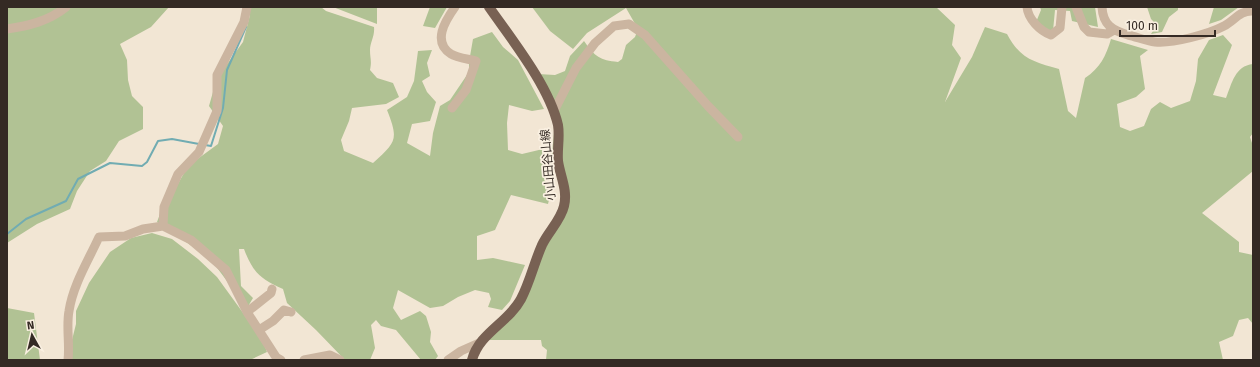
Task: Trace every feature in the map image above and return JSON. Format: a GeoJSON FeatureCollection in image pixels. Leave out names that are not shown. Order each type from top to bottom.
{"type":"FeatureCollection","features":[{"type":"Feature","properties":{"kind":"main road","name":"小山田谷山線"},"geometry":{"type":"LineString","coordinates":[[472,360],[479,343],[512,313],[520,300],[541,247],[564,208],[564,185],[558,162],[558,128],[554,111],[535,76],[489,7]]}},
{"type":"Feature","properties":{"kind":"street"},"geometry":{"type":"LineString","coordinates":[[7,29],[28,26],[50,17],[66,7]]}},
{"type":"Feature","properties":{"kind":"street"},"geometry":{"type":"LineString","coordinates":[[163,226],[164,207],[178,174],[199,152],[217,111],[217,75],[244,22],[247,7]]}},
{"type":"Feature","properties":{"kind":"street"},"geometry":{"type":"LineString","coordinates":[[452,108],[466,90],[476,60],[452,55],[444,47],[441,39],[443,23],[455,7]]}},
{"type":"Feature","properties":{"kind":"street"},"geometry":{"type":"LineString","coordinates":[[1027,7],[1027,12],[1041,31],[1050,35],[1060,28],[1062,7]]}},
{"type":"Feature","properties":{"kind":"street"},"geometry":{"type":"LineString","coordinates":[[1076,7],[1084,26],[1089,32],[1107,34],[1114,30]]}},
{"type":"Feature","properties":{"kind":"street"},"geometry":{"type":"LineString","coordinates":[[1102,7],[1105,23],[1114,30],[1147,40],[1169,42],[1216,30],[1226,26],[1241,13],[1253,12]]}},
{"type":"Feature","properties":{"kind":"street"},"geometry":{"type":"LineString","coordinates":[[554,111],[576,68],[595,43],[614,26],[629,24],[645,35],[708,106],[738,137]]}},
{"type":"Feature","properties":{"kind":"street"},"geometry":{"type":"LineString","coordinates":[[68,360],[69,312],[74,291],[99,237],[125,236],[143,229],[163,226],[191,240],[218,261],[226,270],[247,312],[276,357],[281,360]]}},
{"type":"Feature","properties":{"kind":"street"},"geometry":{"type":"LineString","coordinates":[[247,312],[271,292],[272,289]]}},
{"type":"Feature","properties":{"kind":"street"},"geometry":{"type":"LineString","coordinates":[[259,330],[284,310],[291,312]]}},
{"type":"Feature","properties":{"kind":"street"},"geometry":{"type":"LineString","coordinates":[[448,360],[461,351],[479,343]]}},
{"type":"Feature","properties":{"kind":"street"},"geometry":{"type":"LineString","coordinates":[[304,360],[330,355],[340,360]]}},
{"type":"Feature","properties":{"kind":"green space"},"geometry":{"type":"Polygon","coordinates":[[[7,7],[169,7],[151,27],[120,44],[127,60],[128,80],[132,96],[143,107],[143,129],[119,141],[106,161],[90,171],[77,191],[70,209],[37,224],[7,243],[7,7]]]}},
{"type":"Feature","properties":{"kind":"green space"},"geometry":{"type":"Polygon","coordinates":[[[246,7],[321,7],[326,11],[374,27],[370,47],[370,70],[377,78],[393,83],[399,97],[386,104],[352,108],[349,121],[341,140],[344,151],[373,163],[391,145],[394,134],[387,110],[407,97],[414,81],[418,51],[432,50],[427,63],[430,76],[422,81],[427,92],[436,102],[430,121],[412,124],[407,143],[430,156],[433,133],[440,106],[450,100],[469,72],[469,62],[473,39],[492,32],[503,47],[518,60],[544,109],[532,111],[509,105],[507,123],[508,150],[522,154],[543,149],[553,183],[548,204],[511,195],[495,230],[477,236],[477,260],[493,258],[525,265],[510,301],[502,310],[488,307],[491,299],[489,293],[475,290],[458,297],[443,306],[430,308],[398,290],[393,308],[401,320],[420,311],[426,316],[431,332],[430,342],[438,356],[435,360],[421,360],[396,330],[381,326],[376,320],[371,325],[375,348],[370,360],[345,360],[287,303],[283,289],[269,282],[254,270],[244,249],[239,249],[241,286],[253,298],[247,308],[215,265],[202,253],[157,222],[165,201],[175,189],[188,166],[218,144],[223,126],[209,106],[217,78],[243,42],[250,15],[246,7]]]}},
{"type":"Feature","properties":{"kind":"green space"},"geometry":{"type":"Polygon","coordinates":[[[333,7],[377,7],[377,24],[333,7]]]}},
{"type":"Feature","properties":{"kind":"green space"},"geometry":{"type":"Polygon","coordinates":[[[430,7],[447,7],[435,28],[423,26],[430,7]]]}},
{"type":"Feature","properties":{"kind":"green space"},"geometry":{"type":"Polygon","coordinates":[[[532,7],[936,7],[955,25],[952,45],[961,58],[945,102],[972,57],[985,27],[1007,34],[1017,49],[1028,58],[1059,69],[1068,111],[1076,118],[1085,78],[1095,70],[1102,61],[1111,39],[1148,50],[1140,56],[1145,89],[1136,97],[1117,104],[1120,127],[1130,131],[1144,126],[1151,109],[1160,102],[1171,108],[1190,101],[1196,81],[1198,59],[1209,40],[1223,35],[1232,45],[1213,95],[1226,98],[1232,81],[1238,72],[1247,65],[1253,64],[1253,133],[1250,137],[1253,146],[1253,171],[1202,213],[1239,242],[1239,252],[1253,255],[1253,324],[1248,318],[1239,320],[1233,336],[1219,342],[1223,360],[546,360],[547,350],[542,346],[541,340],[485,340],[517,301],[565,212],[552,154],[555,122],[538,74],[555,75],[565,71],[570,56],[584,41],[591,51],[598,57],[618,62],[622,59],[626,45],[635,37],[638,29],[626,8],[587,33],[573,49],[550,31],[532,7]]]}},
{"type":"Feature","properties":{"kind":"green space"},"geometry":{"type":"Polygon","coordinates":[[[1040,7],[1095,7],[1098,27],[1072,21],[1070,11],[1055,10],[1053,31],[1034,27],[1041,10],[1040,7]]]}},
{"type":"Feature","properties":{"kind":"green space"},"geometry":{"type":"Polygon","coordinates":[[[1147,7],[1178,7],[1178,10],[1169,17],[1162,32],[1151,34],[1157,25],[1151,19],[1147,7]]]}},
{"type":"Feature","properties":{"kind":"green space"},"geometry":{"type":"Polygon","coordinates":[[[1214,7],[1239,7],[1221,20],[1209,24],[1214,7]]]}},
{"type":"Feature","properties":{"kind":"green space"},"geometry":{"type":"Polygon","coordinates":[[[152,233],[172,239],[198,259],[217,277],[262,339],[267,352],[250,360],[67,360],[76,324],[76,311],[89,283],[110,252],[131,238],[152,233]]]}},
{"type":"Feature","properties":{"kind":"green space"},"geometry":{"type":"Polygon","coordinates":[[[7,308],[34,313],[40,360],[7,360],[7,308]]]}},
{"type":"Feature","properties":{"kind":"waterway"},"geometry":{"type":"LineString","coordinates":[[205,145],[211,146],[223,108],[227,70],[246,27]]}},
{"type":"Feature","properties":{"kind":"waterway"},"geometry":{"type":"LineString","coordinates":[[7,234],[26,219],[66,201],[78,179],[110,163],[142,166],[147,162],[158,141],[172,139],[199,144]]}}]}
